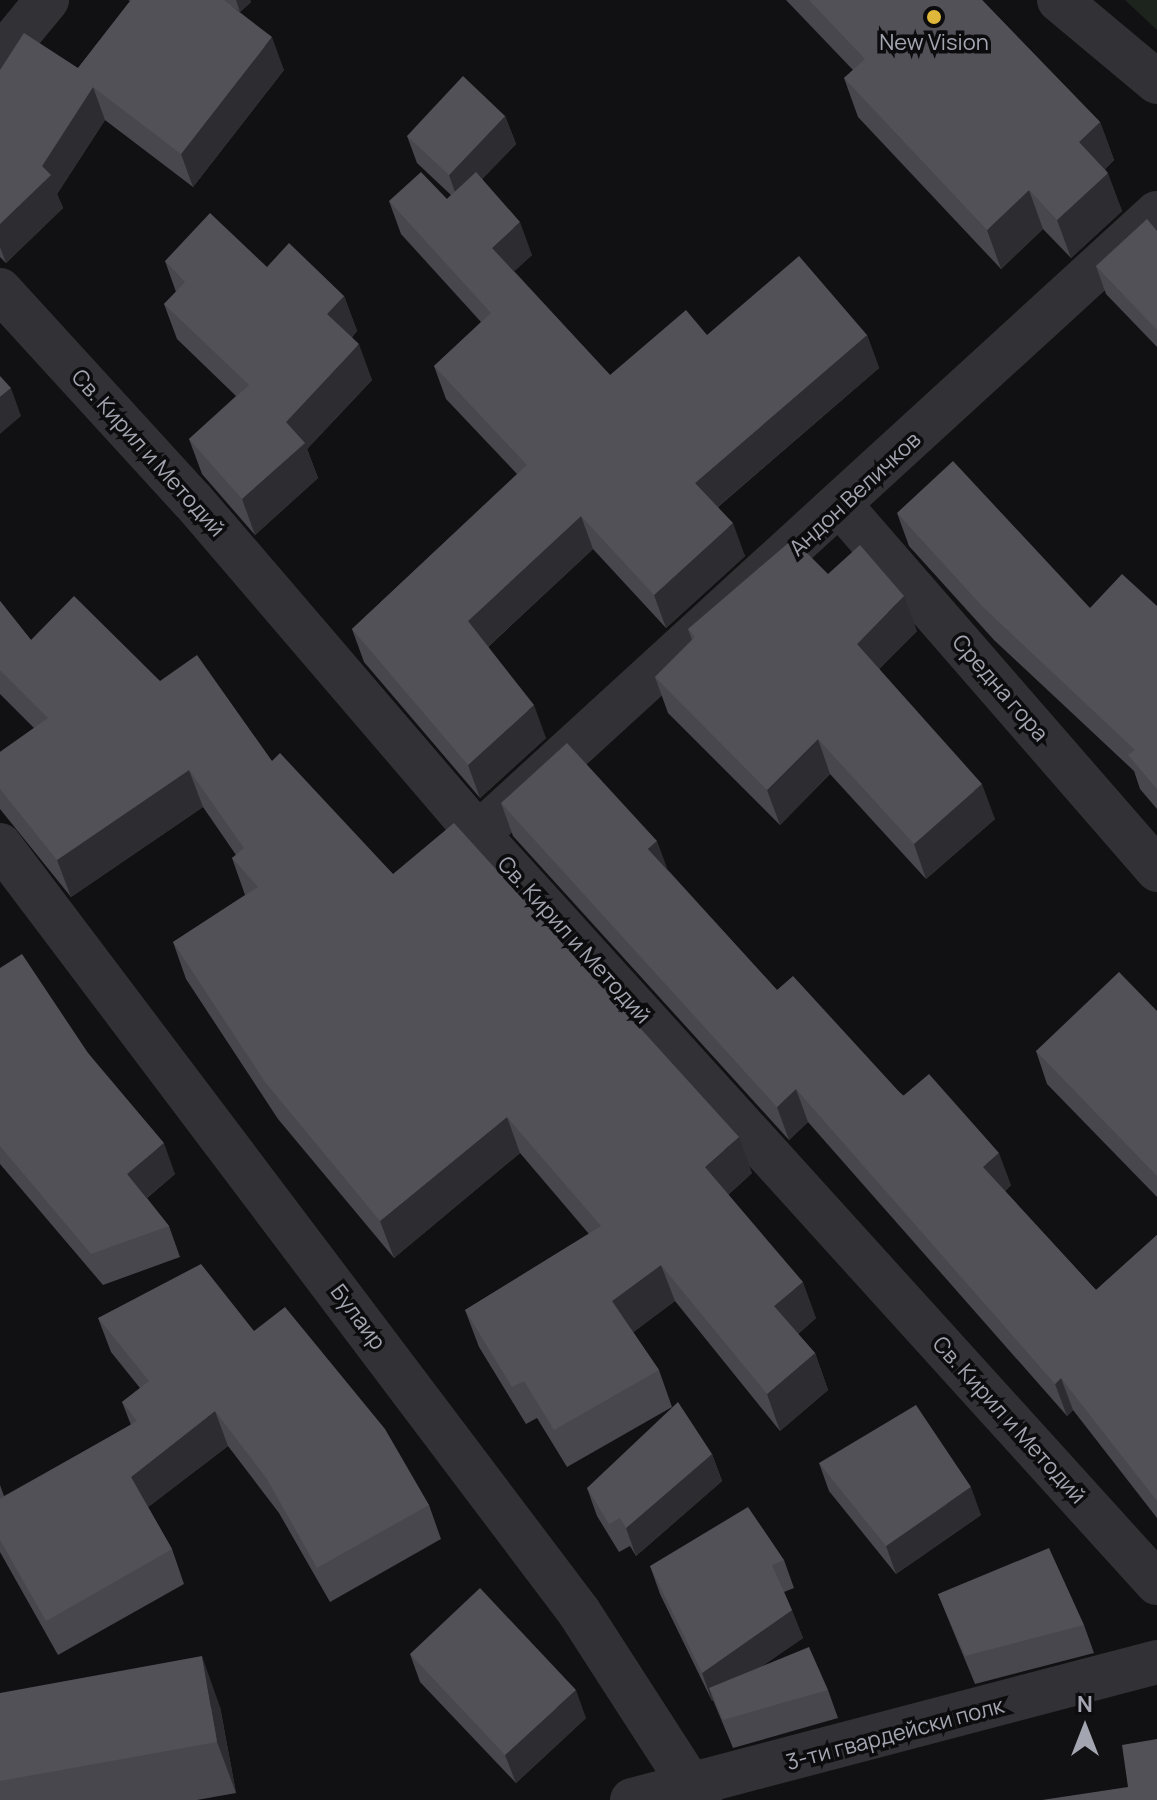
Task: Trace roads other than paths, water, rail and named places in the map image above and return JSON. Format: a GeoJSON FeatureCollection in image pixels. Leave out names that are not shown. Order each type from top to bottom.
{"type":"FeatureCollection","features":[{"type":"Feature","properties":{"kind":"street"},"geometry":{"type":"LineString","coordinates":[[0,57],[47,0]]}},
{"type":"Feature","properties":{"kind":"street"},"geometry":{"type":"LineString","coordinates":[[1059,0],[1157,82]]}},
{"type":"Feature","properties":{"kind":"street","name":"Андон Величков"},"geometry":{"type":"LineString","coordinates":[[478,834],[842,507],[1157,213]]}},
{"type":"Feature","properties":{"kind":"street","name":"Св. Кирил и Методий"},"geometry":{"type":"LineString","coordinates":[[0,290],[193,501],[478,834],[1157,1583]]}},
{"type":"Feature","properties":{"kind":"street","name":"Средна гора"},"geometry":{"type":"LineString","coordinates":[[842,507],[1157,870]]}},
{"type":"Feature","properties":{"kind":"street","name":"Булаир"},"geometry":{"type":"LineString","coordinates":[[0,845],[505,1511],[696,1794]]}},
{"type":"Feature","properties":{"kind":"street","name":"3-ти гвардейски полк"},"geometry":{"type":"LineString","coordinates":[[632,1800],[696,1794],[1157,1662]]}},
{"type":"Feature","properties":{"kind":"place","name":"New Vision"},"geometry":{"type":"Point","coordinates":[934,17]}}]}
